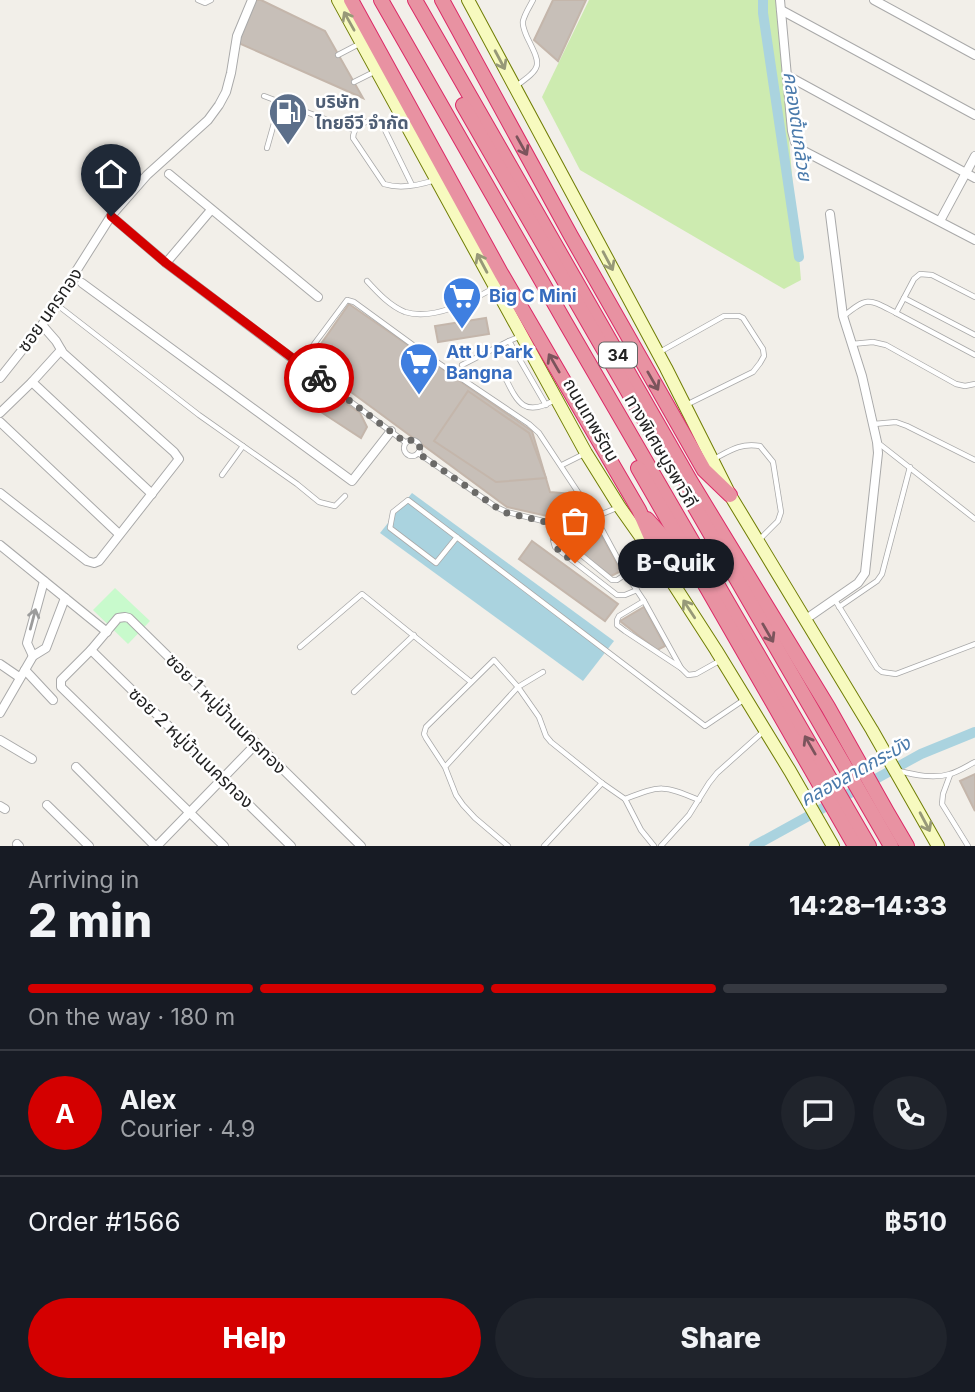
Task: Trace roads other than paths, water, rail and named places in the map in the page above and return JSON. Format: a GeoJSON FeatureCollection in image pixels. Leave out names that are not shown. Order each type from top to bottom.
{"type":"FeatureCollection","features":[{"type":"Feature","properties":{"kind":"highway"},"geometry":{"type":"LineString","coordinates":[[351,0],[501,273],[639,510],[667,574]]}},
{"type":"Feature","properties":{"kind":"highway","name":"ถนนเทพรัตน"},"geometry":{"type":"LineString","coordinates":[[375,0],[700,578],[851,840]]}},
{"type":"Feature","properties":{"kind":"highway","name":"ทางพิเศษบูรพาวิถี"},"geometry":{"type":"LineString","coordinates":[[381,0],[869,846]]}},
{"type":"Feature","properties":{"kind":"highway","name":"ทางพิเศษบูรพาวิถี"},"geometry":{"type":"LineString","coordinates":[[404,0],[891,846]]}},
{"type":"Feature","properties":{"kind":"highway","name":"34"},"geometry":{"type":"LineString","coordinates":[[415,0],[691,482],[828,707],[907,846]]}},
{"type":"Feature","properties":{"kind":"highway"},"geometry":{"type":"LineString","coordinates":[[442,0],[571,236],[708,464],[730,495]]}},
{"type":"Feature","properties":{"kind":"highway"},"geometry":{"type":"LineString","coordinates":[[691,482],[708,464]]}},
{"type":"Feature","properties":{"kind":"highway"},"geometry":{"type":"LineString","coordinates":[[639,510],[700,578]]}},
{"type":"Feature","properties":{"kind":"main road","name":"ถนนเทพรัตน"},"geometry":{"type":"LineString","coordinates":[[338,0],[495,287],[515,338],[551,402],[722,660],[832,844]]}},
{"type":"Feature","properties":{"kind":"main road","name":"34"},"geometry":{"type":"LineString","coordinates":[[472,3],[514,88],[685,405],[708,464]]}},
{"type":"Feature","properties":{"kind":"main road"},"geometry":{"type":"LineString","coordinates":[[730,495],[873,730],[938,846]]}},
{"type":"Feature","properties":{"kind":"street","name":"ซอย นครทอง"},"geometry":{"type":"LineString","coordinates":[[0,378],[42,325],[111,216],[147,175],[208,120],[219,105],[231,73],[237,36],[252,0]]}},
{"type":"Feature","properties":{"kind":"street"},"geometry":{"type":"LineString","coordinates":[[780,0],[792,131],[800,149],[975,240]]}},
{"type":"Feature","properties":{"kind":"street"},"geometry":{"type":"LineString","coordinates":[[874,0],[975,55]]}},
{"type":"Feature","properties":{"kind":"street"},"geometry":{"type":"LineString","coordinates":[[781,10],[975,115]]}},
{"type":"Feature","properties":{"kind":"street"},"geometry":{"type":"LineString","coordinates":[[788,76],[975,178]]}},
{"type":"Feature","properties":{"kind":"street"},"geometry":{"type":"LineString","coordinates":[[940,221],[975,156]]}},
{"type":"Feature","properties":{"kind":"street"},"geometry":{"type":"LineString","coordinates":[[169,174],[318,297]]}},
{"type":"Feature","properties":{"kind":"street"},"geometry":{"type":"LineString","coordinates":[[166,263],[211,210]]}},
{"type":"Feature","properties":{"kind":"street"},"geometry":{"type":"LineString","coordinates":[[806,619],[837,604],[865,573],[878,453],[874,424],[844,316],[830,214]]}},
{"type":"Feature","properties":{"kind":"street"},"geometry":{"type":"LineString","coordinates":[[111,216],[166,263],[301,365]]}},
{"type":"Feature","properties":{"kind":"street"},"geometry":{"type":"LineString","coordinates":[[82,283],[352,481],[391,431]]}},
{"type":"Feature","properties":{"kind":"street"},"geometry":{"type":"LineString","coordinates":[[0,494],[90,563],[99,561],[179,459],[81,370],[42,325]]}},
{"type":"Feature","properties":{"kind":"street"},"geometry":{"type":"LineString","coordinates":[[0,413],[33,382],[61,350]]}},
{"type":"Feature","properties":{"kind":"street"},"geometry":{"type":"LineString","coordinates":[[33,382],[152,494]]}},
{"type":"Feature","properties":{"kind":"street"},"geometry":{"type":"LineString","coordinates":[[0,422],[119,534]]}},
{"type":"Feature","properties":{"kind":"street"},"geometry":{"type":"LineString","coordinates":[[0,545],[107,632]]}},
{"type":"Feature","properties":{"kind":"street"},"geometry":{"type":"LineString","coordinates":[[33,656],[27,643],[44,581]]}},
{"type":"Feature","properties":{"kind":"street"},"geometry":{"type":"LineString","coordinates":[[0,713],[33,656],[46,648],[65,598]]}},
{"type":"Feature","properties":{"kind":"street","name":"ซอย 1 หมู่บ้านนครทอง"},"geometry":{"type":"LineString","coordinates":[[190,813],[61,687],[61,680],[118,618],[129,618],[361,846]]}},
{"type":"Feature","properties":{"kind":"street","name":"ซอย 2 หมู่บ้านนครทอง"},"geometry":{"type":"LineString","coordinates":[[91,650],[291,846]]}},
{"type":"Feature","properties":{"kind":"street"},"geometry":{"type":"LineString","coordinates":[[0,664],[22,674],[53,700]]}},
{"type":"Feature","properties":{"kind":"street"},"geometry":{"type":"LineString","coordinates":[[0,740],[32,759]]}},
{"type":"Feature","properties":{"kind":"street"},"geometry":{"type":"LineString","coordinates":[[76,767],[156,846],[256,744]]}},
{"type":"Feature","properties":{"kind":"street"},"geometry":{"type":"LineString","coordinates":[[47,805],[89,846]]}},
{"type":"Feature","properties":{"kind":"street"},"geometry":{"type":"LineString","coordinates":[[190,813],[224,846]]}},
{"type":"Feature","properties":{"kind":"lane"},"geometry":{"type":"LineString","coordinates":[[198,0],[205,3],[211,0]]}},
{"type":"Feature","properties":{"kind":"lane"},"geometry":{"type":"LineString","coordinates":[[514,88],[536,70],[538,63],[523,27],[523,20],[533,0]]}},
{"type":"Feature","properties":{"kind":"lane"},"geometry":{"type":"LineString","coordinates":[[338,55],[361,43]]}},
{"type":"Feature","properties":{"kind":"lane"},"geometry":{"type":"LineString","coordinates":[[354,82],[377,71]]}},
{"type":"Feature","properties":{"kind":"lane"},"geometry":{"type":"LineString","coordinates":[[264,96],[354,130]]}},
{"type":"Feature","properties":{"kind":"lane"},"geometry":{"type":"LineString","coordinates":[[267,148],[280,102]]}},
{"type":"Feature","properties":{"kind":"lane"},"geometry":{"type":"LineString","coordinates":[[383,126],[402,116]]}},
{"type":"Feature","properties":{"kind":"lane"},"geometry":{"type":"LineString","coordinates":[[412,185],[379,121],[365,122],[354,130],[353,138],[384,184],[412,185],[436,179]]}},
{"type":"Feature","properties":{"kind":"lane"},"geometry":{"type":"LineString","coordinates":[[896,313],[914,279],[920,274],[932,275],[975,298]]}},
{"type":"Feature","properties":{"kind":"lane"},"geometry":{"type":"LineString","coordinates":[[367,281],[385,300],[405,312],[419,314],[445,311],[495,287]]}},
{"type":"Feature","properties":{"kind":"lane"},"geometry":{"type":"LineString","coordinates":[[904,298],[975,335]]}},
{"type":"Feature","properties":{"kind":"lane"},"geometry":{"type":"LineString","coordinates":[[405,442],[301,365],[347,300],[535,428],[595,517],[681,668]]}},
{"type":"Feature","properties":{"kind":"lane"},"geometry":{"type":"LineString","coordinates":[[844,316],[860,303],[870,301],[975,355]]}},
{"type":"Feature","properties":{"kind":"lane"},"geometry":{"type":"LineString","coordinates":[[56,304],[319,502],[335,506],[345,496]]}},
{"type":"Feature","properties":{"kind":"lane"},"geometry":{"type":"LineString","coordinates":[[658,353],[724,316],[732,315],[743,318],[764,349],[764,356],[753,372],[685,405]]}},
{"type":"Feature","properties":{"kind":"lane"},"geometry":{"type":"LineString","coordinates":[[462,365],[515,338]]}},
{"type":"Feature","properties":{"kind":"lane"},"geometry":{"type":"LineString","coordinates":[[852,344],[873,342],[886,345],[956,384],[975,384]]}},
{"type":"Feature","properties":{"kind":"lane"},"geometry":{"type":"LineString","coordinates":[[503,375],[520,404],[536,408],[551,402]]}},
{"type":"Feature","properties":{"kind":"lane"},"geometry":{"type":"LineString","coordinates":[[874,424],[895,422],[907,426],[975,460]]}},
{"type":"Feature","properties":{"kind":"lane"},"geometry":{"type":"LineString","coordinates":[[405,442],[417,442],[420,446],[418,453],[407,455],[403,448],[405,442]]}},
{"type":"Feature","properties":{"kind":"lane"},"geometry":{"type":"LineString","coordinates":[[877,442],[975,519]]}},
{"type":"Feature","properties":{"kind":"lane"},"geometry":{"type":"LineString","coordinates":[[708,464],[739,446],[749,445],[760,446],[773,462],[781,512],[773,528],[758,540]]}},
{"type":"Feature","properties":{"kind":"lane"},"geometry":{"type":"LineString","coordinates":[[222,475],[243,446]]}},
{"type":"Feature","properties":{"kind":"lane"},"geometry":{"type":"LineString","coordinates":[[418,453],[502,510],[555,524],[595,517],[619,506]]}},
{"type":"Feature","properties":{"kind":"lane"},"geometry":{"type":"LineString","coordinates":[[562,465],[586,453]]}},
{"type":"Feature","properties":{"kind":"lane"},"geometry":{"type":"LineString","coordinates":[[910,467],[882,575],[877,581],[837,604],[882,672],[896,674],[975,644]]}},
{"type":"Feature","properties":{"kind":"lane"},"geometry":{"type":"LineString","coordinates":[[457,537],[436,563],[390,528],[393,512],[408,500],[457,537],[705,726],[746,699]]}},
{"type":"Feature","properties":{"kind":"lane"},"geometry":{"type":"LineString","coordinates":[[555,524],[555,547],[617,595],[637,590]]}},
{"type":"Feature","properties":{"kind":"lane"},"geometry":{"type":"LineString","coordinates":[[599,524],[573,536],[569,545],[612,580],[626,574]]}},
{"type":"Feature","properties":{"kind":"lane"},"geometry":{"type":"LineString","coordinates":[[300,648],[362,594],[471,682]]}},
{"type":"Feature","properties":{"kind":"lane"},"geometry":{"type":"LineString","coordinates":[[644,601],[618,617],[618,626],[688,675],[722,660]]}},
{"type":"Feature","properties":{"kind":"lane"},"geometry":{"type":"LineString","coordinates":[[354,692],[414,635]]}},
{"type":"Feature","properties":{"kind":"lane"},"geometry":{"type":"LineString","coordinates":[[508,846],[463,806],[424,731],[494,660],[518,687],[539,717],[551,742],[625,799],[641,830],[654,846]]}},
{"type":"Feature","properties":{"kind":"lane"},"geometry":{"type":"LineString","coordinates":[[445,767],[518,687],[543,671]]}},
{"type":"Feature","properties":{"kind":"lane"},"geometry":{"type":"LineString","coordinates":[[660,846],[689,815],[717,773],[765,730]]}},
{"type":"Feature","properties":{"kind":"lane"},"geometry":{"type":"LineString","coordinates":[[895,770],[936,776],[951,774],[975,762]]}},
{"type":"Feature","properties":{"kind":"lane"},"geometry":{"type":"LineString","coordinates":[[951,774],[943,794],[943,804],[968,846]]}},
{"type":"Feature","properties":{"kind":"lane"},"geometry":{"type":"LineString","coordinates":[[544,846],[601,783]]}},
{"type":"Feature","properties":{"kind":"lane"},"geometry":{"type":"LineString","coordinates":[[625,799],[662,787],[699,800]]}},
{"type":"Feature","properties":{"kind":"water"},"geometry":{"type":"Polygon","coordinates":[[[412,493],[614,641],[583,681],[380,533],[412,493]]]}},
{"type":"Feature","properties":{"kind":"waterway","name":"คลองต้นกล้วย"},"geometry":{"type":"LineString","coordinates":[[763,0],[799,257]]}},
{"type":"Feature","properties":{"kind":"waterway","name":"คลองลาดกระบัง"},"geometry":{"type":"LineString","coordinates":[[754,846],[921,754],[975,732]]}},
{"type":"Feature","properties":{"kind":"place","name":"บริษัท ไทยอีวี จำกัด"},"geometry":{"type":"Point","coordinates":[288,146]}},
{"type":"Feature","properties":{"kind":"place","name":"Big C Mini"},"geometry":{"type":"Point","coordinates":[462,330]}},
{"type":"Feature","properties":{"kind":"place","name":"Att U Park Bangna"},"geometry":{"type":"Point","coordinates":[419,396]}},
{"type":"Feature","properties":{"kind":"place","name":"B-Quik"},"geometry":{"type":"Point","coordinates":[575,563]}}]}
